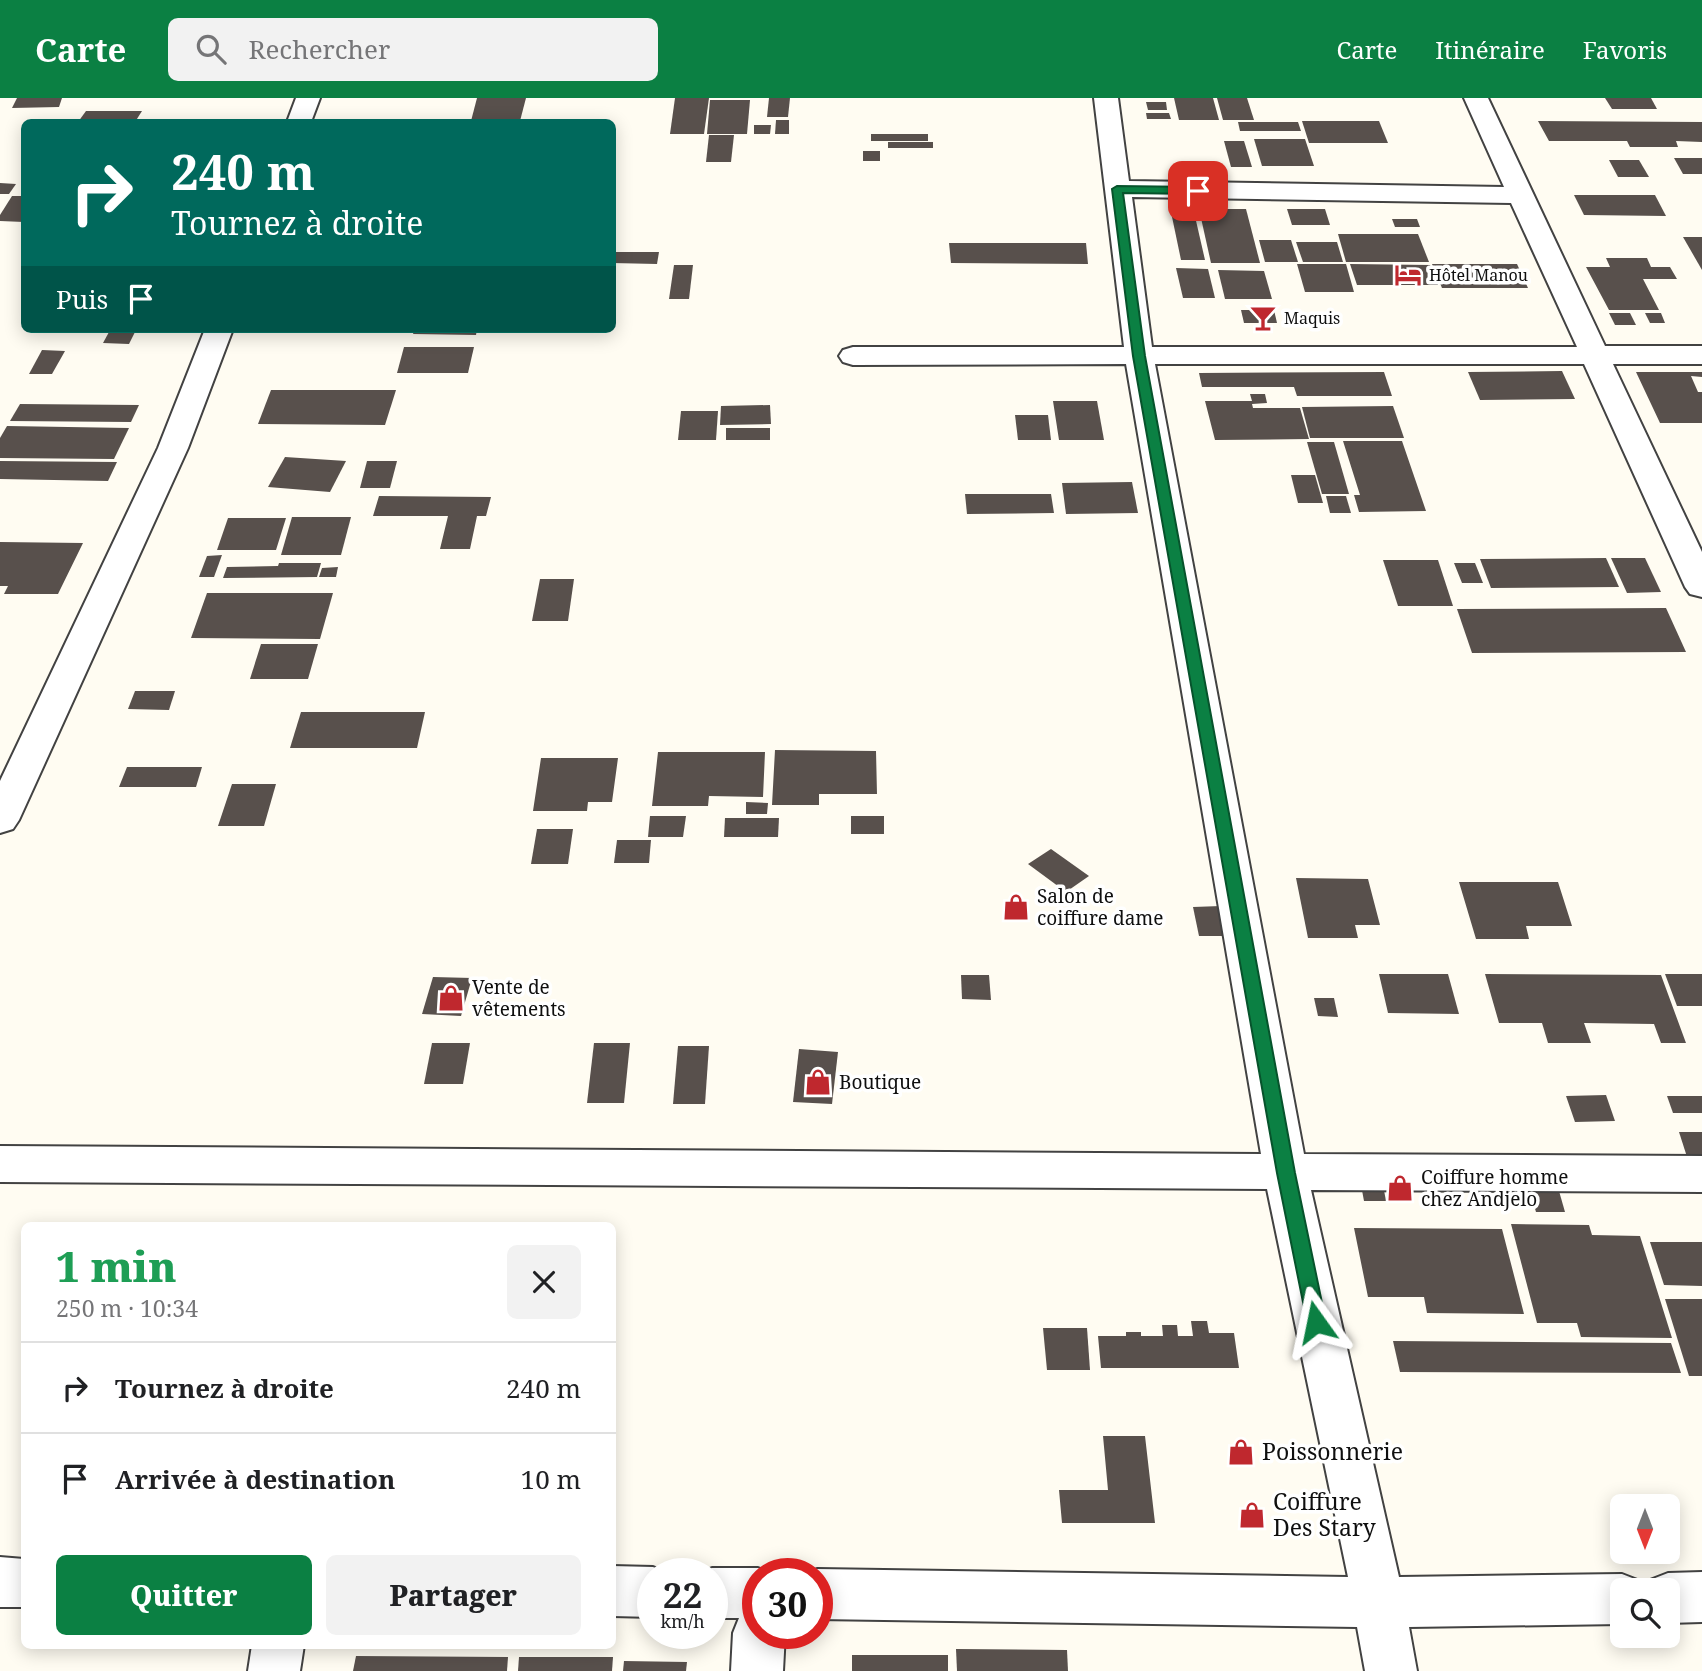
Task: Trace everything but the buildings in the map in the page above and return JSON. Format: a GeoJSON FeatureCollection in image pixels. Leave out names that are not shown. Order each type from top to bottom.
{"type":"FeatureCollection","features":[{"type":"Feature","properties":{"kind":"street"},"geometry":{"type":"LineString","coordinates":[[300,119],[308,98]]}},
{"type":"Feature","properties":{"kind":"street"},"geometry":{"type":"LineString","coordinates":[[1106,98],[1139,356],[1286,1173],[1380,1602],[1391,1671]]}},
{"type":"Feature","properties":{"kind":"street"},"geometry":{"type":"LineString","coordinates":[[1476,98],[1702,587]]}},
{"type":"Feature","properties":{"kind":"street"},"geometry":{"type":"LineString","coordinates":[[1117,189],[1521,195]]}},
{"type":"Feature","properties":{"kind":"street"},"geometry":{"type":"LineString","coordinates":[[0,820],[173,448],[217,333]]}},
{"type":"Feature","properties":{"kind":"street"},"geometry":{"type":"LineString","coordinates":[[853,356],[1702,355]]}},
{"type":"Feature","properties":{"kind":"street"},"geometry":{"type":"LineString","coordinates":[[0,1164],[1702,1174]]}},
{"type":"Feature","properties":{"kind":"street"},"geometry":{"type":"LineString","coordinates":[[0,1583],[21,1583]]}},
{"type":"Feature","properties":{"kind":"street"},"geometry":{"type":"LineString","coordinates":[[616,1591],[637,1592]]}},
{"type":"Feature","properties":{"kind":"street"},"geometry":{"type":"LineString","coordinates":[[833,1594],[1380,1602],[1610,1599]]}},
{"type":"Feature","properties":{"kind":"street"},"geometry":{"type":"LineString","coordinates":[[1680,1598],[1702,1597]]}},
{"type":"Feature","properties":{"kind":"street"},"geometry":{"type":"LineString","coordinates":[[274,1671],[277,1649]]}},
{"type":"Feature","properties":{"kind":"street"},"geometry":{"type":"LineString","coordinates":[[757,1671],[758,1649]]}},
{"type":"Feature","properties":{"kind":"place","name":"Hôtel Manou"},"geometry":{"type":"Point","coordinates":[1408,275]}},
{"type":"Feature","properties":{"kind":"place","name":"Maquis"},"geometry":{"type":"Point","coordinates":[1263,318]}},
{"type":"Feature","properties":{"kind":"place","name":"Salon de coiffure dame"},"geometry":{"type":"Point","coordinates":[1016,907]}},
{"type":"Feature","properties":{"kind":"place","name":"Vente de vêtements"},"geometry":{"type":"Point","coordinates":[451,998]}},
{"type":"Feature","properties":{"kind":"place","name":"Boutique"},"geometry":{"type":"Point","coordinates":[818,1082]}},
{"type":"Feature","properties":{"kind":"place","name":"Coiffure homme chez Andjelo"},"geometry":{"type":"Point","coordinates":[1400,1188]}},
{"type":"Feature","properties":{"kind":"place","name":"Poissonnerie"},"geometry":{"type":"Point","coordinates":[1241,1452]}},
{"type":"Feature","properties":{"kind":"place","name":"Coiffure Des Stary"},"geometry":{"type":"Point","coordinates":[1252,1515]}},
{"type":"Feature","properties":{"kind":"route"},"geometry":{"type":"LineString","coordinates":[[1198,191],[1117,189],[1139,356],[1286,1173],[1316,1322]]}}]}
